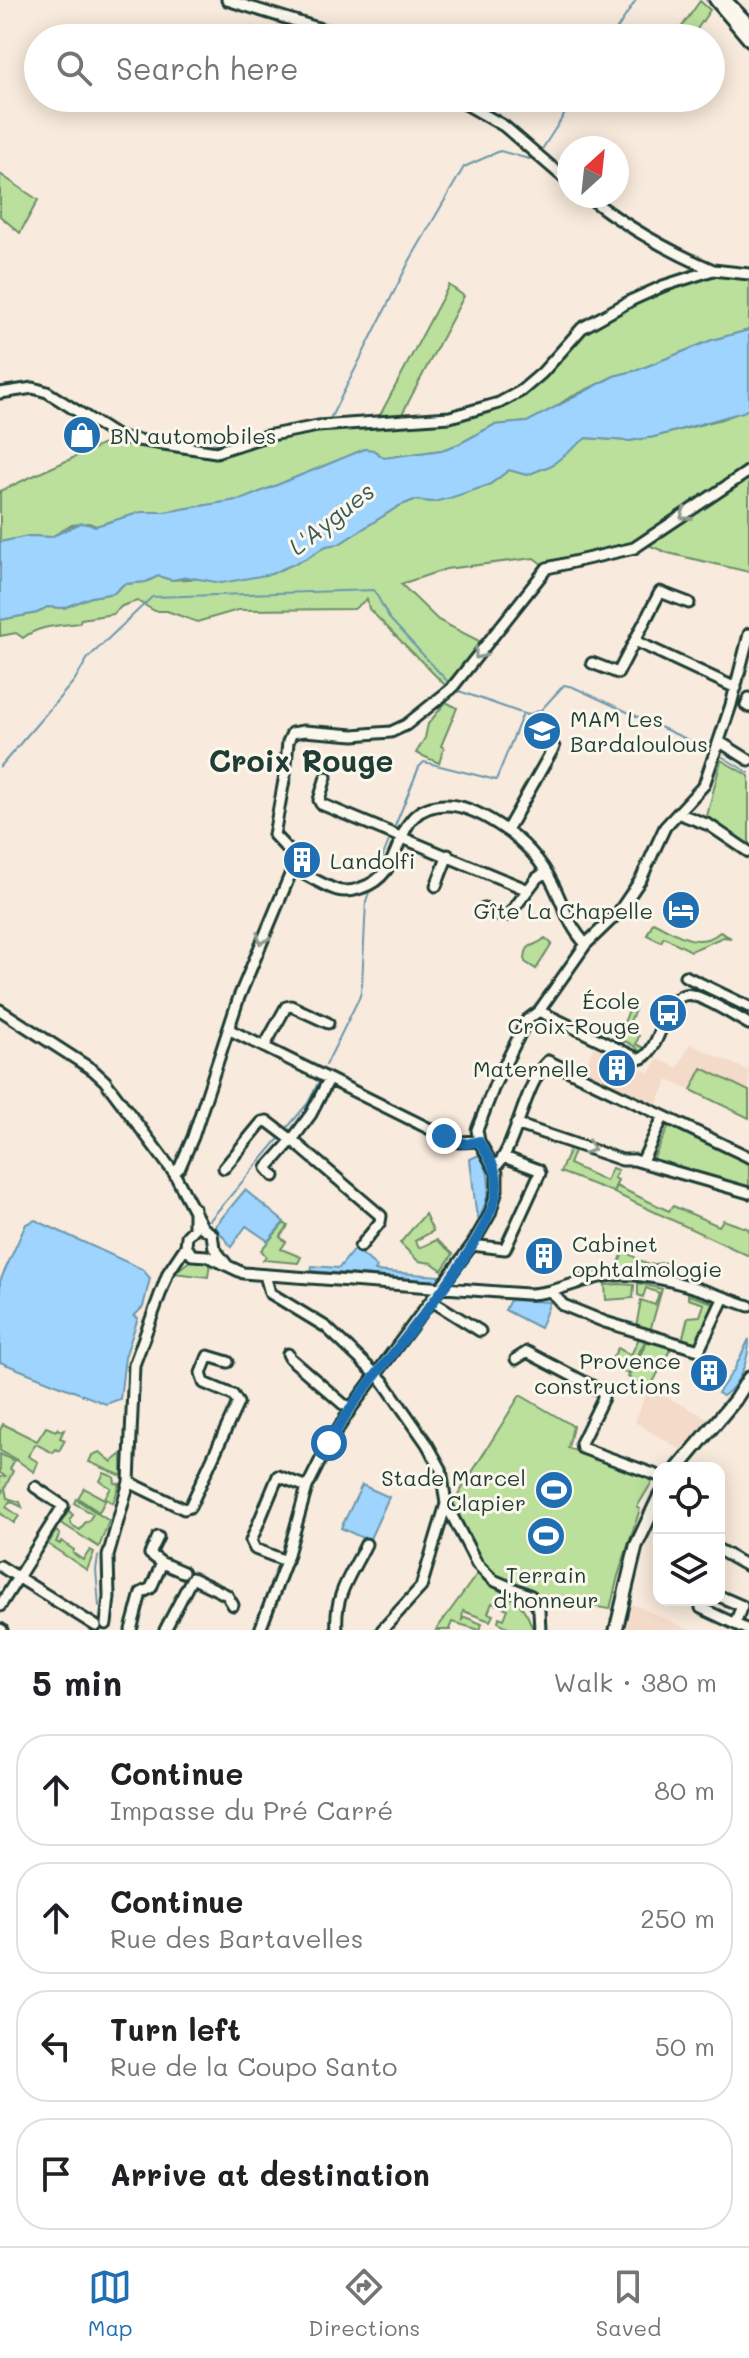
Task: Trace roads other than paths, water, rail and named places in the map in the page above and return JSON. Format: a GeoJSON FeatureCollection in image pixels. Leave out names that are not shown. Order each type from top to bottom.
{"type":"FeatureCollection","features":[{"type":"Feature","properties":{"kind":"main road"},"geometry":{"type":"LineString","coordinates":[[716,0],[749,39]]}},
{"type":"Feature","properties":{"kind":"main road"},"geometry":{"type":"LineString","coordinates":[[725,0],[749,25]]}},
{"type":"Feature","properties":{"kind":"main road"},"geometry":{"type":"LineString","coordinates":[[683,1462],[749,1378]]}},
{"type":"Feature","properties":{"kind":"main road"},"geometry":{"type":"LineString","coordinates":[[616,1630],[636,1546],[653,1510]]}},
{"type":"Feature","properties":{"kind":"street"},"geometry":{"type":"LineString","coordinates":[[227,0],[305,24]]}},
{"type":"Feature","properties":{"kind":"street"},"geometry":{"type":"LineString","coordinates":[[480,112],[504,126],[557,172]]}},
{"type":"Feature","properties":{"kind":"street"},"geometry":{"type":"LineString","coordinates":[[604,208],[635,229],[713,270],[749,274]]}},
{"type":"Feature","properties":{"kind":"street"},"geometry":{"type":"LineString","coordinates":[[0,393],[33,388],[47,392],[118,437],[216,452],[266,436],[318,426],[450,417],[499,403],[521,391],[542,373],[582,328],[603,315],[663,286],[713,270]]}},
{"type":"Feature","properties":{"kind":"street"},"geometry":{"type":"LineString","coordinates":[[174,1173],[180,1167],[193,1137],[256,953],[293,868],[294,857],[274,835],[292,733],[354,735],[391,732],[418,718],[454,686],[547,568],[634,548],[749,471]]}},
{"type":"Feature","properties":{"kind":"street"},"geometry":{"type":"LineString","coordinates":[[592,663],[618,673],[660,592],[689,603]]}},
{"type":"Feature","properties":{"kind":"street"},"geometry":{"type":"LineString","coordinates":[[260,1630],[286,1561],[307,1487],[329,1443],[483,1229],[495,1200],[498,1182],[495,1167],[479,1141],[478,1124],[507,1058],[527,1020],[539,1011],[586,944],[628,901],[665,827],[704,785],[720,742],[749,635]]}},
{"type":"Feature","properties":{"kind":"street"},"geometry":{"type":"LineString","coordinates":[[635,641],[749,689]]}},
{"type":"Feature","properties":{"kind":"street"},"geometry":{"type":"LineString","coordinates":[[749,698],[746,705],[749,707]]}},
{"type":"Feature","properties":{"kind":"street"},"geometry":{"type":"LineString","coordinates":[[720,742],[749,760]]}},
{"type":"Feature","properties":{"kind":"street"},"geometry":{"type":"LineString","coordinates":[[507,830],[554,747]]}},
{"type":"Feature","properties":{"kind":"street"},"geometry":{"type":"LineString","coordinates":[[326,777],[319,800],[321,804],[528,890]]}},
{"type":"Feature","properties":{"kind":"street"},"geometry":{"type":"LineString","coordinates":[[293,868],[335,890],[363,888],[386,874],[415,815],[442,806],[456,806],[480,814],[507,830],[536,856],[574,931],[586,944]]}},
{"type":"Feature","properties":{"kind":"street"},"geometry":{"type":"LineString","coordinates":[[680,814],[709,825],[749,852]]}},
{"type":"Feature","properties":{"kind":"street"},"geometry":{"type":"LineString","coordinates":[[436,886],[448,855]]}},
{"type":"Feature","properties":{"kind":"street"},"geometry":{"type":"LineString","coordinates":[[484,909],[498,915],[509,915],[537,878],[546,872]]}},
{"type":"Feature","properties":{"kind":"street"},"geometry":{"type":"LineString","coordinates":[[685,976],[749,1007]]}},
{"type":"Feature","properties":{"kind":"street"},"geometry":{"type":"LineString","coordinates":[[539,1011],[643,1059],[650,1052],[671,1007],[679,997],[692,995],[749,1024]]}},
{"type":"Feature","properties":{"kind":"street"},"geometry":{"type":"LineString","coordinates":[[264,1047],[286,1007],[291,1006],[328,1023]]}},
{"type":"Feature","properties":{"kind":"street"},"geometry":{"type":"LineString","coordinates":[[0,1010],[105,1081],[174,1173],[194,1208],[199,1229],[214,1238],[210,1252]]}},
{"type":"Feature","properties":{"kind":"street"},"geometry":{"type":"LineString","coordinates":[[230,1030],[459,1142],[479,1141]]}},
{"type":"Feature","properties":{"kind":"street"},"geometry":{"type":"LineString","coordinates":[[495,1167],[504,1157],[516,1124],[548,1061],[749,1157]]}},
{"type":"Feature","properties":{"kind":"street"},"geometry":{"type":"LineString","coordinates":[[274,1176],[267,1168],[311,1114],[329,1079]]}},
{"type":"Feature","properties":{"kind":"street"},"geometry":{"type":"LineString","coordinates":[[642,1162],[663,1117]]}},
{"type":"Feature","properties":{"kind":"street"},"geometry":{"type":"LineString","coordinates":[[224,1168],[264,1121],[271,1123],[381,1216],[380,1222],[360,1247]]}},
{"type":"Feature","properties":{"kind":"street"},"geometry":{"type":"LineString","coordinates":[[516,1124],[622,1160],[642,1162],[749,1193]]}},
{"type":"Feature","properties":{"kind":"street"},"geometry":{"type":"LineString","coordinates":[[472,1245],[505,1249],[540,1173],[504,1157]]}},
{"type":"Feature","properties":{"kind":"street"},"geometry":{"type":"LineString","coordinates":[[189,1250],[187,1236],[199,1229]]}},
{"type":"Feature","properties":{"kind":"street"},"geometry":{"type":"LineString","coordinates":[[0,1566],[102,1628],[109,1597],[108,1556],[129,1482],[134,1365],[164,1281],[174,1263],[189,1250],[210,1252],[229,1268],[265,1275],[527,1294],[551,1291],[602,1276],[622,1275],[669,1282],[749,1306]]}},
{"type":"Feature","properties":{"kind":"street"},"geometry":{"type":"LineString","coordinates":[[265,1275],[270,1293],[326,1327],[377,1375],[427,1444],[441,1469],[446,1504],[471,1554],[493,1580],[526,1593],[534,1600],[539,1610],[540,1630]]}},
{"type":"Feature","properties":{"kind":"street"},"geometry":{"type":"LineString","coordinates":[[551,1291],[563,1305],[605,1322],[699,1350],[724,1297]]}},
{"type":"Feature","properties":{"kind":"street"},"geometry":{"type":"LineString","coordinates":[[432,1301],[480,1331]]}},
{"type":"Feature","properties":{"kind":"street"},"geometry":{"type":"LineString","coordinates":[[516,1359],[527,1352],[603,1392],[581,1443],[582,1448],[653,1474]]}},
{"type":"Feature","properties":{"kind":"street"},"geometry":{"type":"LineString","coordinates":[[288,1354],[343,1404],[352,1407]]}},
{"type":"Feature","properties":{"kind":"street"},"geometry":{"type":"LineString","coordinates":[[129,1482],[184,1509],[190,1507],[238,1403],[233,1395],[204,1383],[201,1373],[208,1356],[228,1362]]}},
{"type":"Feature","properties":{"kind":"street"},"geometry":{"type":"LineString","coordinates":[[286,1561],[255,1549],[251,1541],[278,1476],[307,1487]]}},
{"type":"Feature","properties":{"kind":"street"},"geometry":{"type":"LineString","coordinates":[[0,1606],[63,1506],[35,1487]]}},
{"type":"Feature","properties":{"kind":"street"},"geometry":{"type":"LineString","coordinates":[[382,1630],[421,1587],[446,1504]]}},
{"type":"Feature","properties":{"kind":"street"},"geometry":{"type":"LineString","coordinates":[[158,1537],[150,1554],[183,1572]]}},
{"type":"Feature","properties":{"kind":"street"},"geometry":{"type":"LineString","coordinates":[[337,1630],[339,1598],[366,1544]]}},
{"type":"Feature","properties":{"kind":"street"},"geometry":{"type":"LineString","coordinates":[[725,1553],[749,1567]]}},
{"type":"Feature","properties":{"kind":"street"},"geometry":{"type":"LineString","coordinates":[[131,1630],[141,1593],[151,1588],[162,1563]]}},
{"type":"Feature","properties":{"kind":"street"},"geometry":{"type":"LineString","coordinates":[[165,1630],[192,1578],[227,1595],[233,1605]]}},
{"type":"Feature","properties":{"kind":"street"},"geometry":{"type":"LineString","coordinates":[[725,1599],[742,1606],[735,1623]]}},
{"type":"Feature","properties":{"kind":"street"},"geometry":{"type":"LineString","coordinates":[[702,1606],[748,1630]]}},
{"type":"Feature","properties":{"kind":"water","name":"L'Aygues"},"geometry":{"type":"Polygon","coordinates":[[[749,330],[749,409],[743,412],[654,437],[629,441],[586,438],[552,465],[527,475],[509,470],[489,485],[450,498],[433,502],[414,500],[399,506],[339,544],[326,546],[271,574],[222,583],[187,577],[172,580],[158,576],[146,582],[124,584],[114,593],[91,597],[64,608],[47,607],[37,613],[0,620],[0,542],[29,536],[51,537],[81,523],[96,526],[142,512],[165,512],[243,499],[365,449],[373,450],[384,458],[442,450],[494,425],[527,422],[614,376],[638,370],[712,340],[749,330]]]}},
{"type":"Feature","properties":{"kind":"water"},"geometry":{"type":"Polygon","coordinates":[[[479,1155],[487,1171],[489,1187],[479,1220],[470,1159],[479,1155]]]}},
{"type":"Feature","properties":{"kind":"water"},"geometry":{"type":"Polygon","coordinates":[[[245,1190],[284,1222],[268,1241],[246,1226],[231,1247],[215,1226],[245,1190]]]}},
{"type":"Feature","properties":{"kind":"water"},"geometry":{"type":"Polygon","coordinates":[[[35,1220],[142,1269],[150,1278],[143,1307],[134,1316],[138,1318],[125,1357],[120,1399],[106,1404],[0,1362],[0,1281],[26,1224],[35,1220]]]}},
{"type":"Feature","properties":{"kind":"water"},"geometry":{"type":"Polygon","coordinates":[[[355,1248],[377,1267],[375,1271],[440,1276],[436,1281],[311,1271],[312,1266],[339,1268],[355,1248]]]}},
{"type":"Feature","properties":{"kind":"water"},"geometry":{"type":"Polygon","coordinates":[[[510,1300],[550,1302],[540,1328],[505,1310],[510,1300]]]}},
{"type":"Feature","properties":{"kind":"water"},"geometry":{"type":"Polygon","coordinates":[[[749,1339],[742,1371],[723,1396],[718,1393],[734,1370],[749,1339]]]}},
{"type":"Feature","properties":{"kind":"water"},"geometry":{"type":"Polygon","coordinates":[[[362,1485],[389,1497],[369,1541],[341,1528],[362,1485]]]}},
{"type":"Feature","properties":{"kind":"waterway"},"geometry":{"type":"LineString","coordinates":[[620,24],[636,0]]}},
{"type":"Feature","properties":{"kind":"waterway"},"geometry":{"type":"LineString","coordinates":[[712,7],[749,49]]}},
{"type":"Feature","properties":{"kind":"waterway"},"geometry":{"type":"LineString","coordinates":[[539,154],[566,112]]}},
{"type":"Feature","properties":{"kind":"waterway"},"geometry":{"type":"LineString","coordinates":[[282,428],[330,419],[410,260],[464,167],[500,151],[529,159],[534,157]]}},
{"type":"Feature","properties":{"kind":"waterway"},"geometry":{"type":"LineString","coordinates":[[117,431],[207,445],[252,436]]}},
{"type":"Feature","properties":{"kind":"waterway"},"geometry":{"type":"LineString","coordinates":[[0,767],[74,681],[88,658],[152,597],[374,590],[389,618],[449,683]]}},
{"type":"Feature","properties":{"kind":"waterway"},"geometry":{"type":"LineString","coordinates":[[456,690],[527,715],[541,710],[564,685],[573,687],[708,749]]}},
{"type":"Feature","properties":{"kind":"waterway"},"geometry":{"type":"LineString","coordinates":[[395,826],[419,767],[424,762],[496,780],[522,716]]}},
{"type":"Feature","properties":{"kind":"waterway"},"geometry":{"type":"LineString","coordinates":[[721,756],[749,773]]}},
{"type":"Feature","properties":{"kind":"waterway"},"geometry":{"type":"LineString","coordinates":[[381,861],[390,838]]}},
{"type":"Feature","properties":{"kind":"waterway"},"geometry":{"type":"LineString","coordinates":[[326,1065],[360,996],[366,901],[370,890]]}},
{"type":"Feature","properties":{"kind":"waterway"},"geometry":{"type":"LineString","coordinates":[[499,1066],[510,1043]]}},
{"type":"Feature","properties":{"kind":"waterway"},"geometry":{"type":"LineString","coordinates":[[288,1127],[308,1103],[320,1079]]}},
{"type":"Feature","properties":{"kind":"waterway"},"geometry":{"type":"LineString","coordinates":[[474,1125],[479,1113]]}},
{"type":"Feature","properties":{"kind":"waterway"},"geometry":{"type":"LineString","coordinates":[[210,1220],[282,1135]]}},
{"type":"Feature","properties":{"kind":"waterway"},"geometry":{"type":"LineString","coordinates":[[98,1556],[99,1606]]}},
{"type":"Feature","properties":{"kind":"place","name":"BN automobiles"},"geometry":{"type":"Point","coordinates":[82,435]}},
{"type":"Feature","properties":{"kind":"place","name":"MAM Les Bardaloulous"},"geometry":{"type":"Point","coordinates":[542,731]}},
{"type":"Feature","properties":{"kind":"place","name":"Landolfi"},"geometry":{"type":"Point","coordinates":[302,860]}},
{"type":"Feature","properties":{"kind":"place","name":"Gîte La Chapelle"},"geometry":{"type":"Point","coordinates":[681,910]}},
{"type":"Feature","properties":{"kind":"place","name":"École Croix-Rouge"},"geometry":{"type":"Point","coordinates":[668,1013]}},
{"type":"Feature","properties":{"kind":"place","name":"Maternelle"},"geometry":{"type":"Point","coordinates":[617,1068]}},
{"type":"Feature","properties":{"kind":"place","name":"Cabinet ophtalmologie"},"geometry":{"type":"Point","coordinates":[544,1256]}},
{"type":"Feature","properties":{"kind":"place","name":"Provence constructions"},"geometry":{"type":"Point","coordinates":[709,1373]}},
{"type":"Feature","properties":{"kind":"place","name":"Stade Marcel Clapier"},"geometry":{"type":"Point","coordinates":[554,1490]}},
{"type":"Feature","properties":{"kind":"place","name":"Terrain d'honneur"},"geometry":{"type":"Point","coordinates":[546,1536]}},
{"type":"Feature","properties":{"kind":"district","name":"Croix Rouge"},"geometry":{"type":"Point","coordinates":[301,760]}}]}
